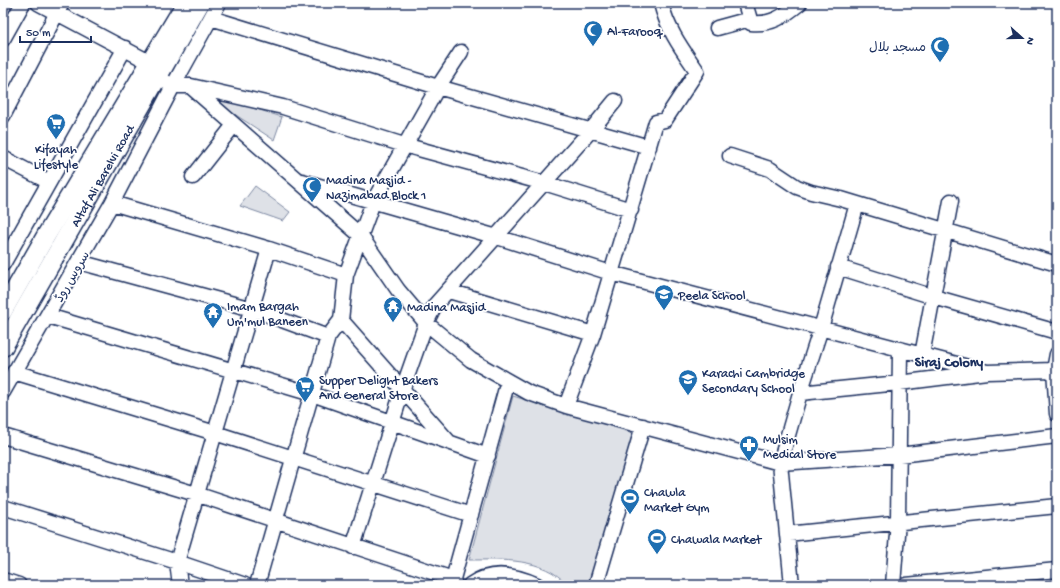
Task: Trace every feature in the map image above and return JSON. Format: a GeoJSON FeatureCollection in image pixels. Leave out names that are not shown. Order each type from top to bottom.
{"type":"FeatureCollection","features":[{"type":"Feature","properties":{"kind":"main road","name":"Altaf Ali Barelvi Road"},"geometry":{"type":"LineString","coordinates":[[3,311],[21,277],[47,234],[161,76],[186,3]]}},
{"type":"Feature","properties":{"kind":"main road","name":"Altaf Ali Barelvi Road"},"geometry":{"type":"LineString","coordinates":[[3,347],[161,76],[200,3]]}},
{"type":"Feature","properties":{"kind":"main road"},"geometry":{"type":"LineString","coordinates":[[47,234],[48,240],[52,244],[58,245],[64,242]]}},
{"type":"Feature","properties":{"kind":"main road"},"geometry":{"type":"LineString","coordinates":[[21,277],[26,273],[32,273],[38,277],[38,286]]}},
{"type":"Feature","properties":{"kind":"street"},"geometry":{"type":"LineString","coordinates":[[3,39],[23,3]]}},
{"type":"Feature","properties":{"kind":"street"},"geometry":{"type":"LineString","coordinates":[[38,3],[59,8],[125,48],[161,76],[190,86],[283,106],[404,145],[631,210]]}},
{"type":"Feature","properties":{"kind":"street","name":"سروس روڈ"},"geometry":{"type":"LineString","coordinates":[[3,392],[79,262],[126,175],[161,76],[211,18],[219,3]]}},
{"type":"Feature","properties":{"kind":"street"},"geometry":{"type":"LineString","coordinates":[[566,406],[593,334],[656,122],[665,120],[697,71],[674,36],[661,3]]}},
{"type":"Feature","properties":{"kind":"street"},"geometry":{"type":"LineString","coordinates":[[745,3],[751,23],[755,24],[777,20],[800,3]]}},
{"type":"Feature","properties":{"kind":"street"},"geometry":{"type":"LineString","coordinates":[[3,116],[59,8]]}},
{"type":"Feature","properties":{"kind":"street"},"geometry":{"type":"LineString","coordinates":[[211,18],[438,87],[649,147]]}},
{"type":"Feature","properties":{"kind":"street"},"geometry":{"type":"LineString","coordinates":[[717,28],[750,19]]}},
{"type":"Feature","properties":{"kind":"street"},"geometry":{"type":"LineString","coordinates":[[3,264],[125,48]]}},
{"type":"Feature","properties":{"kind":"street"},"geometry":{"type":"LineString","coordinates":[[257,585],[328,337],[341,320],[346,275],[360,235],[373,202],[404,145],[438,87],[461,52]]}},
{"type":"Feature","properties":{"kind":"street"},"geometry":{"type":"LineString","coordinates":[[190,86],[360,235],[398,290],[426,323],[471,360],[529,393],[566,406],[780,463],[899,455],[1057,436]]}},
{"type":"Feature","properties":{"kind":"street"},"geometry":{"type":"LineString","coordinates":[[353,547],[403,388],[426,323],[435,305],[592,130],[614,101]]}},
{"type":"Feature","properties":{"kind":"street"},"geometry":{"type":"LineString","coordinates":[[193,177],[234,125]]}},
{"type":"Feature","properties":{"kind":"street"},"geometry":{"type":"LineString","coordinates":[[730,156],[770,169],[797,187],[811,192],[857,204],[946,232],[1057,264]]}},
{"type":"Feature","properties":{"kind":"street"},"geometry":{"type":"LineString","coordinates":[[3,158],[49,182]]}},
{"type":"Feature","properties":{"kind":"street"},"geometry":{"type":"LineString","coordinates":[[107,167],[126,175]]}},
{"type":"Feature","properties":{"kind":"street"},"geometry":{"type":"LineString","coordinates":[[298,180],[497,237],[611,273],[987,372]]}},
{"type":"Feature","properties":{"kind":"street"},"geometry":{"type":"LineString","coordinates":[[922,355],[951,201]]}},
{"type":"Feature","properties":{"kind":"street"},"geometry":{"type":"LineString","coordinates":[[112,203],[269,249],[346,275]]}},
{"type":"Feature","properties":{"kind":"street"},"geometry":{"type":"LineString","coordinates":[[792,585],[780,463],[857,204]]}},
{"type":"Feature","properties":{"kind":"street"},"geometry":{"type":"LineString","coordinates":[[180,585],[177,562],[269,249]]}},
{"type":"Feature","properties":{"kind":"street"},"geometry":{"type":"LineString","coordinates":[[79,262],[252,309],[328,337]]}},
{"type":"Feature","properties":{"kind":"street"},"geometry":{"type":"LineString","coordinates":[[838,267],[934,297],[1057,332]]}},
{"type":"Feature","properties":{"kind":"street"},"geometry":{"type":"LineString","coordinates":[[449,291],[593,334]]}},
{"type":"Feature","properties":{"kind":"street"},"geometry":{"type":"LineString","coordinates":[[48,316],[312,394],[488,456]]}},
{"type":"Feature","properties":{"kind":"street"},"geometry":{"type":"LineString","coordinates":[[341,320],[450,442]]}},
{"type":"Feature","properties":{"kind":"street"},"geometry":{"type":"LineString","coordinates":[[893,585],[898,521],[900,350]]}},
{"type":"Feature","properties":{"kind":"street"},"geometry":{"type":"LineString","coordinates":[[1057,354],[1054,370],[1057,414]]}},
{"type":"Feature","properties":{"kind":"street"},"geometry":{"type":"LineString","coordinates":[[800,393],[987,372],[1054,370]]}},
{"type":"Feature","properties":{"kind":"street"},"geometry":{"type":"LineString","coordinates":[[14,372],[471,515]]}},
{"type":"Feature","properties":{"kind":"street"},"geometry":{"type":"LineString","coordinates":[[3,436],[196,494],[454,582],[508,381]]}},
{"type":"Feature","properties":{"kind":"street"},"geometry":{"type":"LineString","coordinates":[[596,585],[643,426]]}},
{"type":"Feature","properties":{"kind":"street"},"geometry":{"type":"LineString","coordinates":[[787,534],[898,521],[1057,506]]}},
{"type":"Feature","properties":{"kind":"street"},"geometry":{"type":"LineString","coordinates":[[3,507],[245,585]]}},
{"type":"Feature","properties":{"kind":"street"},"geometry":{"type":"LineString","coordinates":[[906,585],[1057,570]]}},
{"type":"Feature","properties":{"kind":"street"},"geometry":{"type":"LineString","coordinates":[[470,585],[479,579],[509,575],[529,583]]}},
{"type":"Feature","properties":{"kind":"street"},"geometry":{"type":"LineString","coordinates":[[3,580],[20,585]]}},
{"type":"Feature","properties":{"kind":"shaded area"},"geometry":{"type":"Polygon","coordinates":[[[218,97],[282,117],[274,140],[216,102],[218,97]]]}},
{"type":"Feature","properties":{"kind":"shaded area"},"geometry":{"type":"Polygon","coordinates":[[[255,186],[290,212],[283,221],[240,206],[255,186]]]}},
{"type":"Feature","properties":{"kind":"shaded area"},"geometry":{"type":"Polygon","coordinates":[[[513,396],[633,433],[589,585],[568,585],[558,576],[546,569],[522,562],[469,560],[513,396]]]}},
{"type":"Feature","properties":{"kind":"place","name":"Al-Farooq"},"geometry":{"type":"Point","coordinates":[593,47]}},
{"type":"Feature","properties":{"kind":"place","name":"مسجد بلال"},"geometry":{"type":"Point","coordinates":[940,63]}},
{"type":"Feature","properties":{"kind":"place","name":"Kifayah Lifestyle"},"geometry":{"type":"Point","coordinates":[56,140]}},
{"type":"Feature","properties":{"kind":"place","name":"Madina Masjid - Nazimabad Block 1"},"geometry":{"type":"Point","coordinates":[312,203]}},
{"type":"Feature","properties":{"kind":"place","name":"Peela School"},"geometry":{"type":"Point","coordinates":[664,311]}},
{"type":"Feature","properties":{"kind":"place","name":"Madina Masjid"},"geometry":{"type":"Point","coordinates":[393,323]}},
{"type":"Feature","properties":{"kind":"place","name":"Imam Bargah Um'mul Baneen"},"geometry":{"type":"Point","coordinates":[213,329]}},
{"type":"Feature","properties":{"kind":"place","name":"Karachi Cambridge Secondary School"},"geometry":{"type":"Point","coordinates":[688,396]}},
{"type":"Feature","properties":{"kind":"place","name":"Supper Delight Bakers And General Store"},"geometry":{"type":"Point","coordinates":[305,403]}},
{"type":"Feature","properties":{"kind":"place","name":"Mulsim Medical Store"},"geometry":{"type":"Point","coordinates":[749,462]}},
{"type":"Feature","properties":{"kind":"place","name":"Chawla Market Gym"},"geometry":{"type":"Point","coordinates":[630,515]}},
{"type":"Feature","properties":{"kind":"place","name":"Chawala Market"},"geometry":{"type":"Point","coordinates":[657,555]}},
{"type":"Feature","properties":{"kind":"district","name":"Siraj Colony"},"geometry":{"type":"Point","coordinates":[949,361]}}]}
